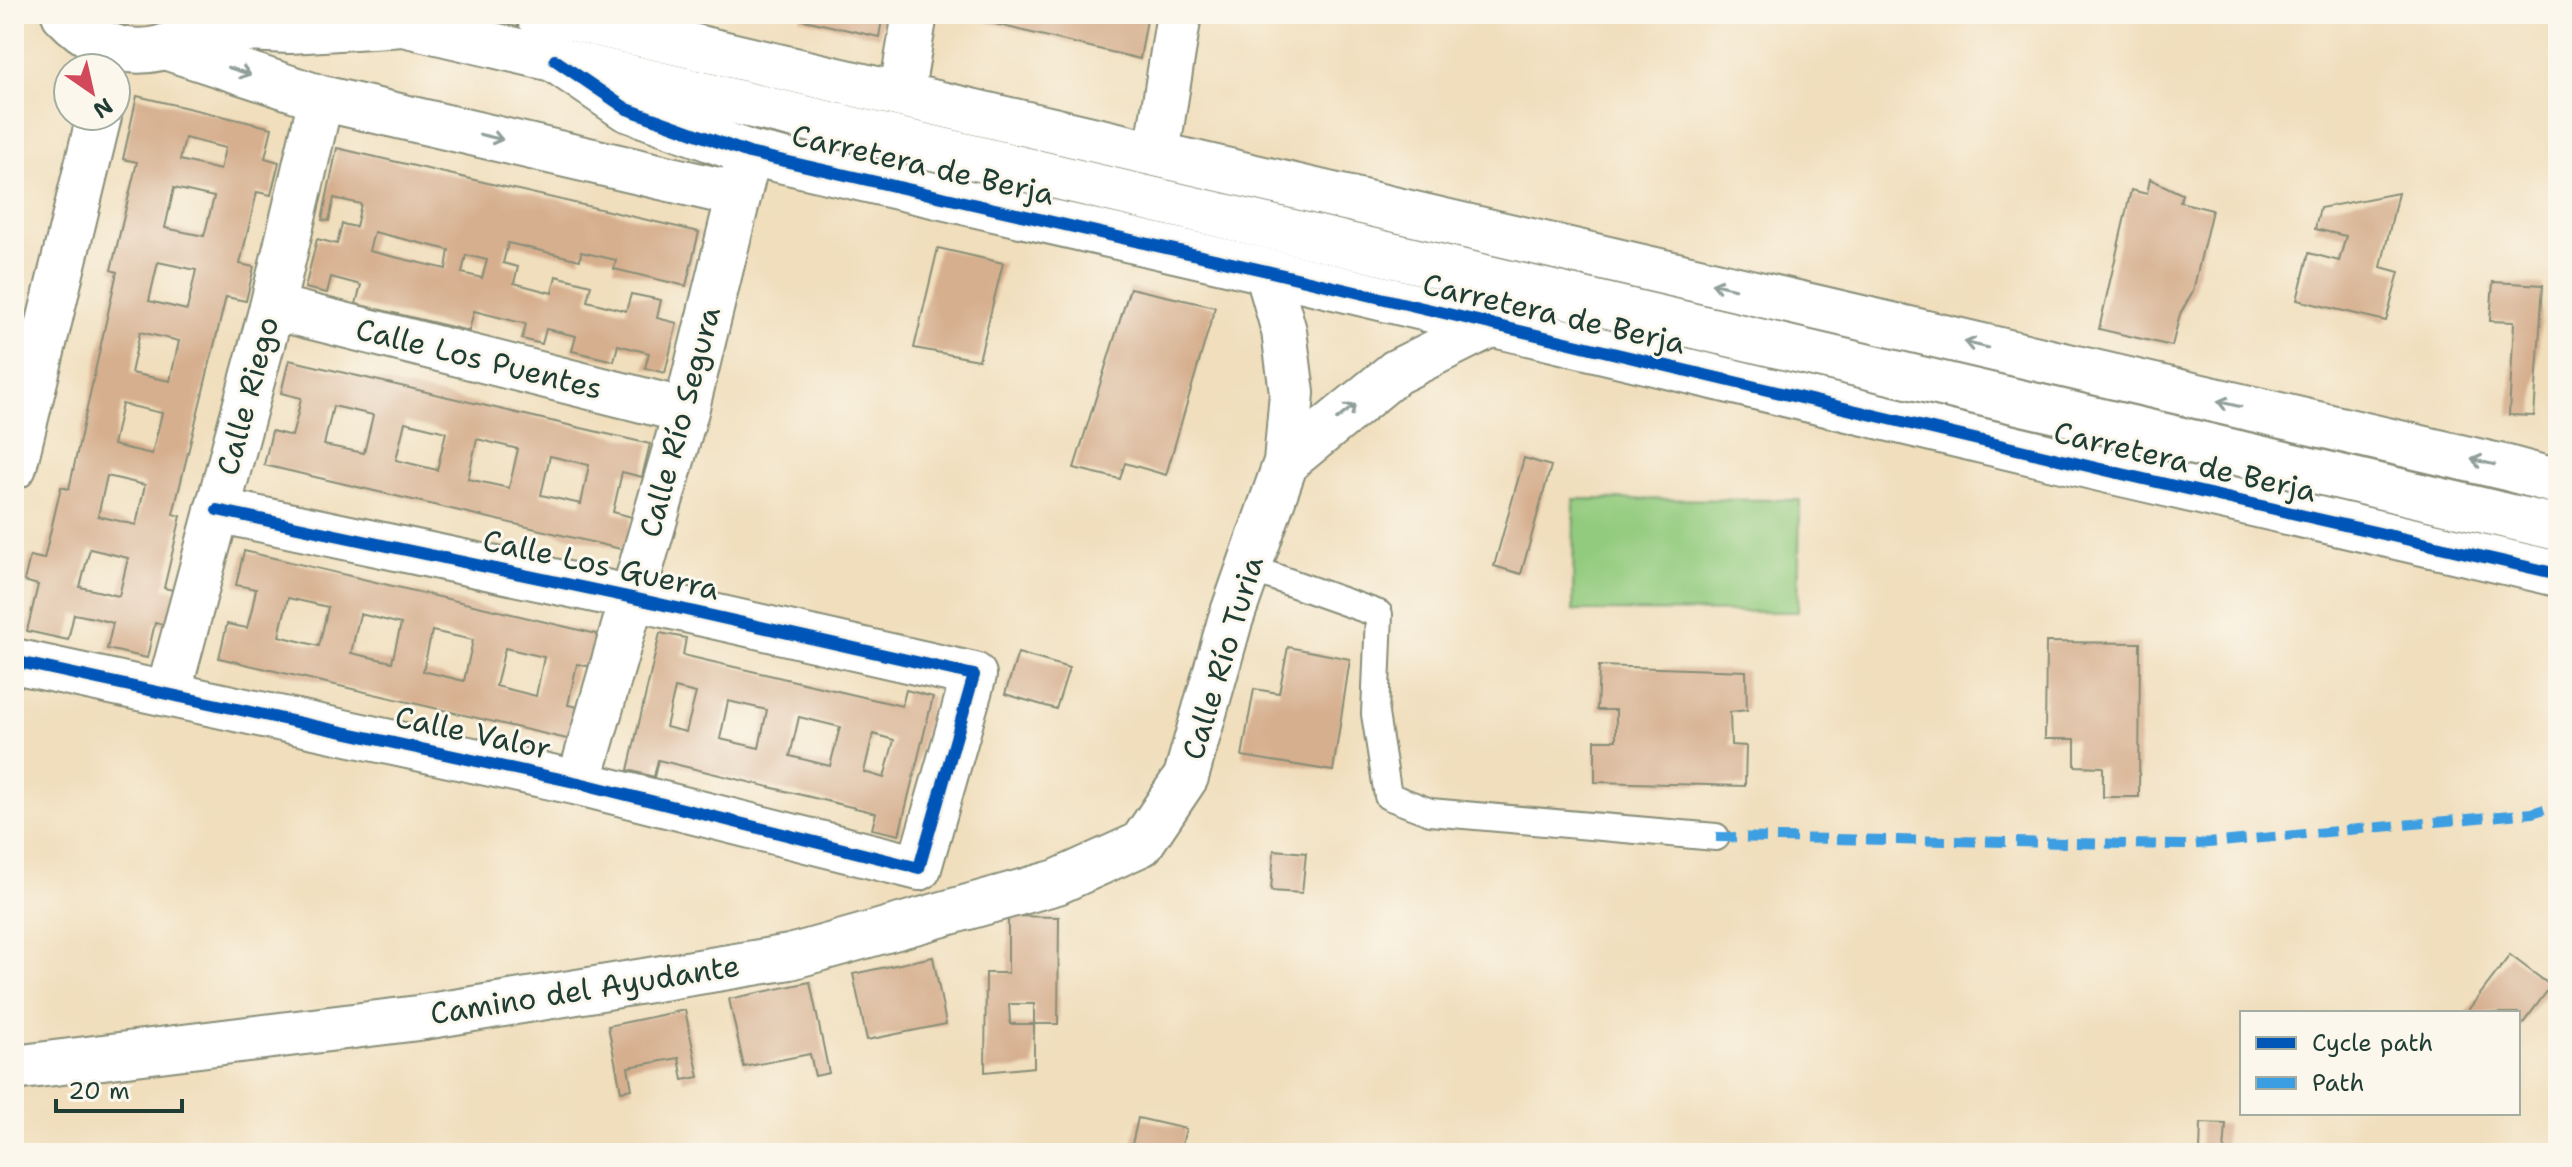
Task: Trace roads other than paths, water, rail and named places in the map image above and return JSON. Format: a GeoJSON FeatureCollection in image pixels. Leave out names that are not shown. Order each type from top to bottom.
{"type":"FeatureCollection","features":[{"type":"Feature","properties":{"kind":"street"},"geometry":{"type":"LineString","coordinates":[[64,14],[105,52]]}},
{"type":"Feature","properties":{"kind":"street"},"geometry":{"type":"LineString","coordinates":[[901,95],[915,14]]}},
{"type":"Feature","properties":{"kind":"street"},"geometry":{"type":"LineString","coordinates":[[1157,153],[1179,14]]}},
{"type":"Feature","properties":{"kind":"street","name":"Carretera de Berja"},"geometry":{"type":"LineString","coordinates":[[563,16],[2558,482]]}},
{"type":"Feature","properties":{"kind":"street"},"geometry":{"type":"LineString","coordinates":[[132,53],[193,29],[290,31],[396,19],[555,60],[2558,528]]}},
{"type":"Feature","properties":{"kind":"street"},"geometry":{"type":"LineString","coordinates":[[193,29],[321,98],[739,195]]}},
{"type":"Feature","properties":{"kind":"street","name":"Carretera de Berja"},"geometry":{"type":"LineString","coordinates":[[555,60],[627,109],[749,153],[1267,271],[1488,326],[2558,574]]}},
{"type":"Feature","properties":{"kind":"street","name":"Calle Riego"},"geometry":{"type":"LineString","coordinates":[[168,694],[272,307],[321,98]]}},
{"type":"Feature","properties":{"kind":"street"},"geometry":{"type":"LineString","coordinates":[[14,467],[26,377],[95,132]]}},
{"type":"Feature","properties":{"kind":"street","name":"Calle Río Segura"},"geometry":{"type":"LineString","coordinates":[[579,783],[686,411],[749,153]]}},
{"type":"Feature","properties":{"kind":"street","name":"Calle Río Turia"},"geometry":{"type":"LineString","coordinates":[[1141,844],[1186,777],[1230,621],[1286,462],[1292,393],[1284,331],[1267,271]]}},
{"type":"Feature","properties":{"kind":"street","name":"Calle Los Puentes"},"geometry":{"type":"LineString","coordinates":[[272,307],[686,411]]}},
{"type":"Feature","properties":{"kind":"street"},"geometry":{"type":"LineString","coordinates":[[1286,462],[1396,372],[1488,326]]}},
{"type":"Feature","properties":{"kind":"street","name":"Calle Los Guerra"},"geometry":{"type":"LineString","coordinates":[[217,510],[633,598],[974,675],[919,868]]}},
{"type":"Feature","properties":{"kind":"street","name":"Calle Valor"},"geometry":{"type":"LineString","coordinates":[[14,661],[579,783],[919,868]]}},
{"type":"Feature","properties":{"kind":"street","name":"Camino del Ayudante"},"geometry":{"type":"LineString","coordinates":[[14,1068],[418,1018],[790,957],[1057,882],[1141,844]]}},
{"type":"Feature","properties":{"kind":"lane"},"geometry":{"type":"LineString","coordinates":[[1249,568],[1379,614],[1375,714],[1388,796],[1430,812],[1716,837]]}}]}
